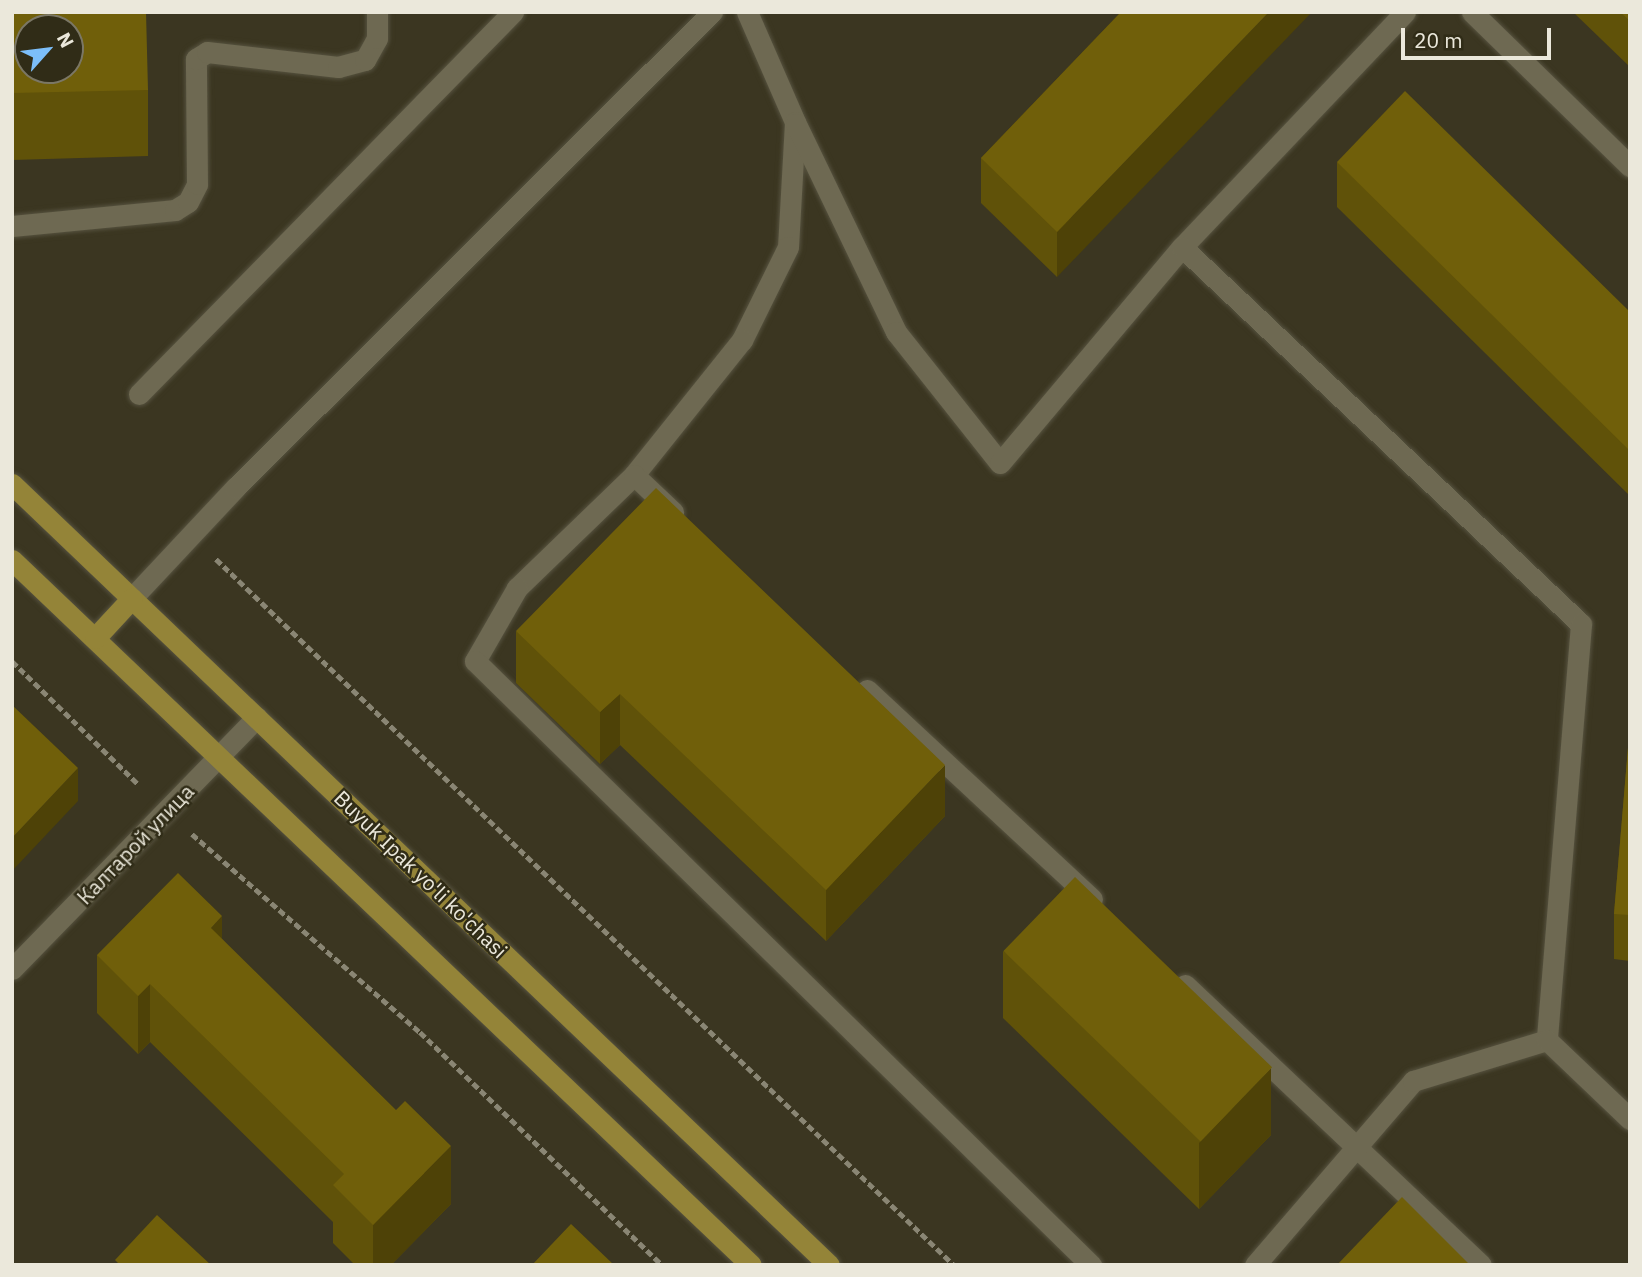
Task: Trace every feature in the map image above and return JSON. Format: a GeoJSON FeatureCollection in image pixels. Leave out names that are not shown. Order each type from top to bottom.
{"type":"FeatureCollection","features":[{"type":"Feature","properties":{"kind":"main road","name":"Buyuk Ipak yo'li ko'chasi"},"geometry":{"type":"LineString","coordinates":[[12,484],[829,1265]]}},
{"type":"Feature","properties":{"kind":"main road"},"geometry":{"type":"LineString","coordinates":[[12,560],[751,1265]]}},
{"type":"Feature","properties":{"kind":"main road"},"geometry":{"type":"LineString","coordinates":[[95,638],[132,598]]}},
{"type":"Feature","properties":{"kind":"street"},"geometry":{"type":"LineString","coordinates":[[12,226],[175,211],[188,202],[197,184],[196,60],[207,52],[338,67],[365,60],[377,38],[377,12]]}},
{"type":"Feature","properties":{"kind":"street"},"geometry":{"type":"LineString","coordinates":[[139,394],[513,12]]}},
{"type":"Feature","properties":{"kind":"street"},"geometry":{"type":"LineString","coordinates":[[132,598],[191,535],[712,12]]}},
{"type":"Feature","properties":{"kind":"street"},"geometry":{"type":"LineString","coordinates":[[747,12],[795,122],[896,332],[1000,463],[1182,247],[1405,12]]}},
{"type":"Feature","properties":{"kind":"street"},"geometry":{"type":"LineString","coordinates":[[1472,12],[1630,166]]}},
{"type":"Feature","properties":{"kind":"street"},"geometry":{"type":"LineString","coordinates":[[795,122],[788,247],[742,341],[634,475],[517,588],[475,661],[1091,1265]]}},
{"type":"Feature","properties":{"kind":"street"},"geometry":{"type":"LineString","coordinates":[[1182,247],[1581,624],[1547,1040]]}},
{"type":"Feature","properties":{"kind":"street"},"geometry":{"type":"LineString","coordinates":[[634,475],[685,522]]}},
{"type":"Feature","properties":{"kind":"street"},"geometry":{"type":"LineString","coordinates":[[848,673],[1113,919]]}},
{"type":"Feature","properties":{"kind":"street","name":"Калтарой улица"},"geometry":{"type":"LineString","coordinates":[[12,969],[167,813],[257,717]]}},
{"type":"Feature","properties":{"kind":"street"},"geometry":{"type":"LineString","coordinates":[[1164,966],[1358,1146],[1481,1265]]}},
{"type":"Feature","properties":{"kind":"street"},"geometry":{"type":"LineString","coordinates":[[1547,1040],[1630,1119]]}},
{"type":"Feature","properties":{"kind":"street"},"geometry":{"type":"LineString","coordinates":[[1255,1265],[1413,1081],[1547,1040]]}},
{"type":"Feature","properties":{"kind":"path"},"geometry":{"type":"LineString","coordinates":[[191,535],[954,1265]]}},
{"type":"Feature","properties":{"kind":"path"},"geometry":{"type":"LineString","coordinates":[[12,661],[167,813],[420,1032],[662,1265]]}},
{"type":"Feature","properties":{"kind":"building"},"geometry":{"type":"Polygon","coordinates":[[[12,12],[146,12],[148,90],[12,93],[12,12]]]}},
{"type":"Feature","properties":{"kind":"building"},"geometry":{"type":"Polygon","coordinates":[[[1121,12],[1269,12],[1057,232],[981,158],[1121,12]]]}},
{"type":"Feature","properties":{"kind":"building"},"geometry":{"type":"Polygon","coordinates":[[[1620,12],[1630,12],[1630,21],[1620,12]]]}},
{"type":"Feature","properties":{"kind":"building"},"geometry":{"type":"Polygon","coordinates":[[[1405,91],[1630,312],[1630,451],[1337,162],[1405,91]]]}},
{"type":"Feature","properties":{"kind":"building"},"geometry":{"type":"Polygon","coordinates":[[[656,488],[945,765],[826,890],[620,694],[600,712],[516,631],[656,488]]]}},
{"type":"Feature","properties":{"kind":"building"},"geometry":{"type":"Polygon","coordinates":[[[12,705],[78,768],[12,838],[12,705]]]}},
{"type":"Feature","properties":{"kind":"building"},"geometry":{"type":"Polygon","coordinates":[[[1630,724],[1630,915],[1614,914],[1630,724]]]}},
{"type":"Feature","properties":{"kind":"building"},"geometry":{"type":"Polygon","coordinates":[[[178,873],[222,916],[211,928],[396,1110],[405,1101],[451,1146],[373,1225],[333,1185],[344,1174],[150,984],[138,996],[97,955],[178,873]]]}},
{"type":"Feature","properties":{"kind":"building"},"geometry":{"type":"Polygon","coordinates":[[[1075,877],[1272,1067],[1201,1141],[1003,951],[1075,877]]]}},
{"type":"Feature","properties":{"kind":"building"},"geometry":{"type":"Polygon","coordinates":[[[1402,1197],[1470,1265],[1337,1265],[1402,1197]]]}},
{"type":"Feature","properties":{"kind":"building"},"geometry":{"type":"Polygon","coordinates":[[[157,1215],[211,1265],[120,1265],[115,1260],[157,1215]]]}},
{"type":"Feature","properties":{"kind":"building"},"geometry":{"type":"Polygon","coordinates":[[[571,1224],[614,1265],[532,1265],[571,1224]]]}}]}
